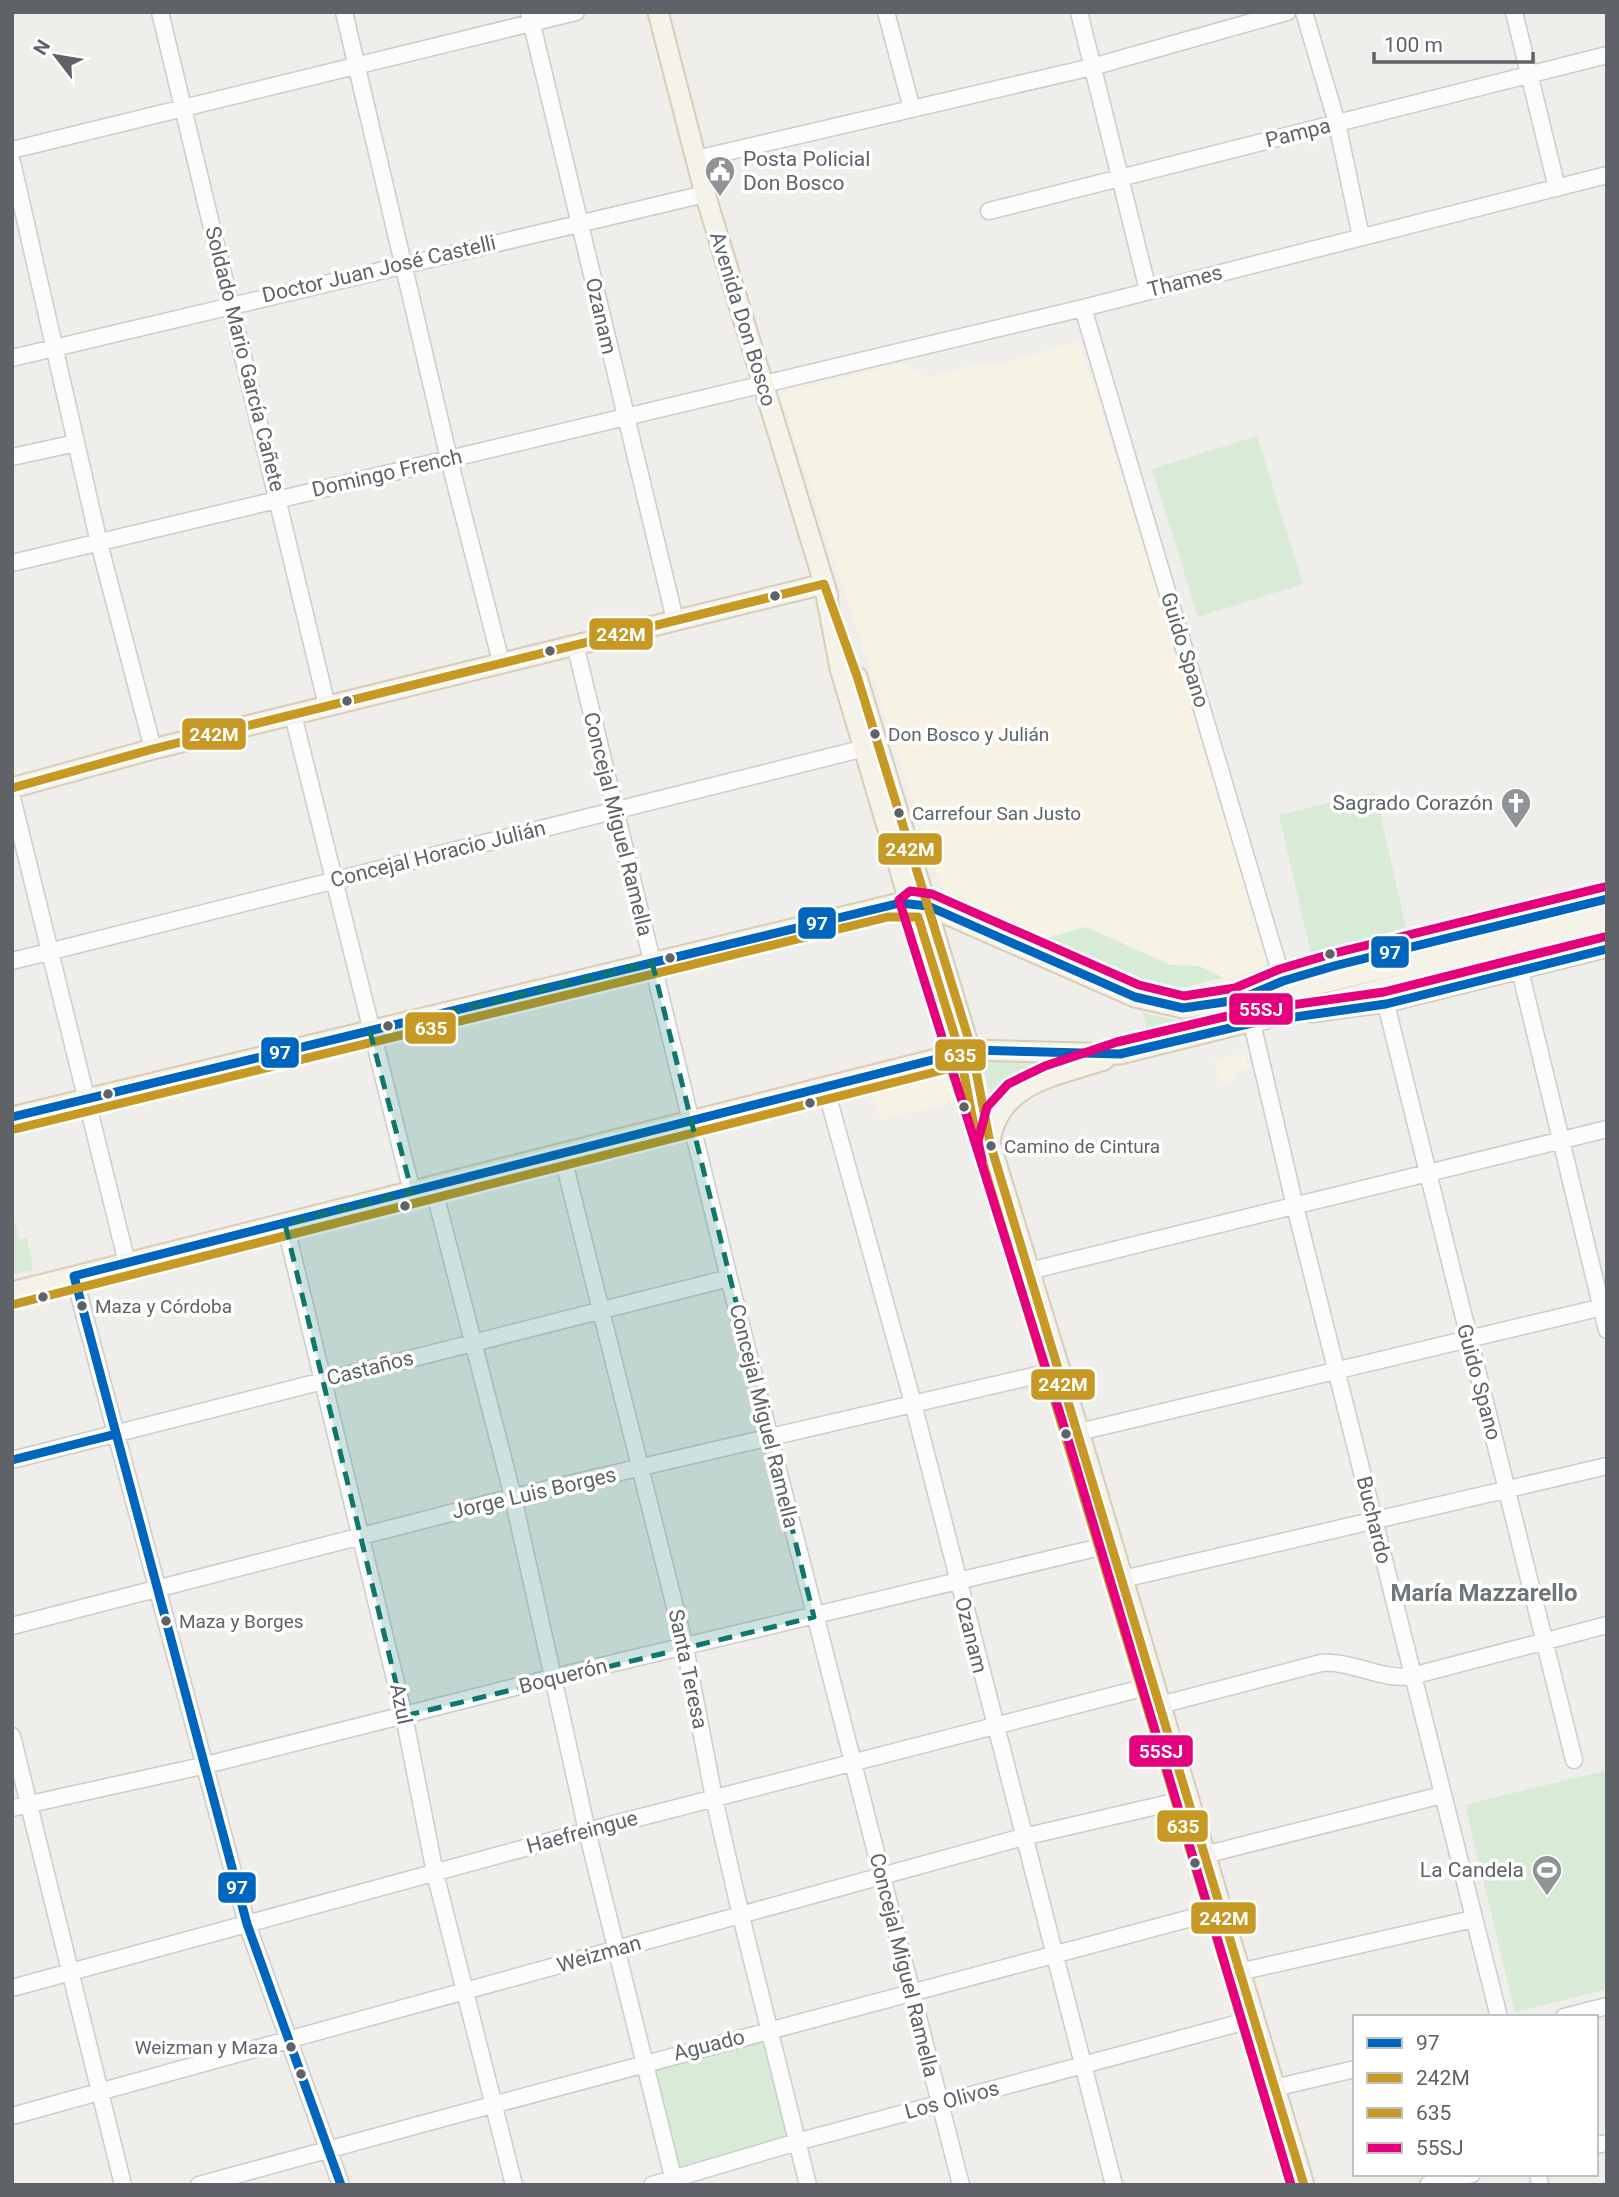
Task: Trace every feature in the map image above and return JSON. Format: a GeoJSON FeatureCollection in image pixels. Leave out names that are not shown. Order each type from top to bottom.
{"type":"FeatureCollection","features":[{"type":"Feature","properties":{"kind":"main road","name":"Avenida Don Bosco"},"geometry":{"type":"LineString","coordinates":[[658,12],[705,194],[824,584],[857,676],[990,1143],[1275,2088],[1300,2184]]}},
{"type":"Feature","properties":{"kind":"main road","name":"Avenida Don Bosco"},"geometry":{"type":"LineString","coordinates":[[824,584],[840,668],[864,748],[920,904]]}},
{"type":"Feature","properties":{"kind":"main road"},"geometry":{"type":"LineString","coordinates":[[12,788],[153,749],[824,584]]}},
{"type":"Feature","properties":{"kind":"main road"},"geometry":{"type":"LineString","coordinates":[[12,1117],[886,905],[920,904],[1151,1003],[1199,1008],[1607,915]]}},
{"type":"Feature","properties":{"kind":"main road"},"geometry":{"type":"LineString","coordinates":[[990,1143],[997,1113],[1015,1094],[1049,1078],[1121,1054],[1519,963],[1607,933]]}},
{"type":"Feature","properties":{"kind":"main road"},"geometry":{"type":"LineString","coordinates":[[12,1292],[965,1051],[1121,1054]]}},
{"type":"Feature","properties":{"kind":"street","name":"Soldado Mario García Cañete"},"geometry":{"type":"LineString","coordinates":[[160,12],[327,706]]}},
{"type":"Feature","properties":{"kind":"street"},"geometry":{"type":"LineString","coordinates":[[344,12],[449,459],[501,662]]}},
{"type":"Feature","properties":{"kind":"street"},"geometry":{"type":"LineString","coordinates":[[12,150],[357,68],[530,17],[576,12]]}},
{"type":"Feature","properties":{"kind":"street"},"geometry":{"type":"LineString","coordinates":[[886,12],[912,109]]}},
{"type":"Feature","properties":{"kind":"street"},"geometry":{"type":"LineString","coordinates":[[1079,12],[1148,290]]}},
{"type":"Feature","properties":{"kind":"street"},"geometry":{"type":"LineString","coordinates":[[696,159],[1093,67],[1287,12]]}},
{"type":"Feature","properties":{"kind":"street"},"geometry":{"type":"LineString","coordinates":[[1304,12],[1337,123],[1361,237]]}},
{"type":"Feature","properties":{"kind":"street"},"geometry":{"type":"LineString","coordinates":[[1514,12],[1556,188]]}},
{"type":"Feature","properties":{"kind":"street","name":"Ozanam"},"geometry":{"type":"LineString","coordinates":[[530,17],[624,417],[675,620]]}},
{"type":"Feature","properties":{"kind":"street","name":"Pampa"},"geometry":{"type":"LineString","coordinates":[[989,211],[1607,55]]}},
{"type":"Feature","properties":{"kind":"street"},"geometry":{"type":"LineString","coordinates":[[12,162],[99,543],[153,749]]}},
{"type":"Feature","properties":{"kind":"street","name":"Thames"},"geometry":{"type":"LineString","coordinates":[[762,385],[1083,308],[1607,175]]}},
{"type":"Feature","properties":{"kind":"street","name":"Doctor Juan José Castelli"},"geometry":{"type":"LineString","coordinates":[[12,358],[580,221],[705,194]]}},
{"type":"Feature","properties":{"kind":"street","name":"Guido Spano"},"geometry":{"type":"LineString","coordinates":[[1083,308],[1285,987]]}},
{"type":"Feature","properties":{"kind":"street","name":"Domingo French"},"geometry":{"type":"LineString","coordinates":[[12,563],[762,385]]}},
{"type":"Feature","properties":{"kind":"street"},"geometry":{"type":"LineString","coordinates":[[12,457],[76,443]]}},
{"type":"Feature","properties":{"kind":"street","name":"Concejal Miguel Ramella"},"geometry":{"type":"LineString","coordinates":[[575,644],[729,1278],[883,1878],[938,2104],[961,2185]]}},
{"type":"Feature","properties":{"kind":"street"},"geometry":{"type":"LineString","coordinates":[[293,715],[412,1192]]}},
{"type":"Feature","properties":{"kind":"street","name":"Concejal Horacio Julián"},"geometry":{"type":"LineString","coordinates":[[12,961],[864,748]]}},
{"type":"Feature","properties":{"kind":"street"},"geometry":{"type":"LineString","coordinates":[[12,798],[127,1263]]}},
{"type":"Feature","properties":{"kind":"street"},"geometry":{"type":"LineString","coordinates":[[1285,987],[1607,898]]}},
{"type":"Feature","properties":{"kind":"street"},"geometry":{"type":"LineString","coordinates":[[1252,1023],[1386,1004],[1519,963],[1607,949]]}},
{"type":"Feature","properties":{"kind":"street"},"geometry":{"type":"LineString","coordinates":[[1519,963],[1604,1307],[1607,1330]]}},
{"type":"Feature","properties":{"kind":"street","name":"Guido Spano"},"geometry":{"type":"LineString","coordinates":[[1386,1004],[1574,1760]]}},
{"type":"Feature","properties":{"kind":"street","name":"Buchardo"},"geometry":{"type":"LineString","coordinates":[[1252,1023],[1295,1206],[1498,2015]]}},
{"type":"Feature","properties":{"kind":"street","name":"Ozanam"},"geometry":{"type":"LineString","coordinates":[[825,1086],[913,1403],[1114,2185]]}},
{"type":"Feature","properties":{"kind":"street"},"geometry":{"type":"LineString","coordinates":[[1029,1271],[1607,1129]]}},
{"type":"Feature","properties":{"kind":"street","name":"Santa Teresa"},"geometry":{"type":"LineString","coordinates":[[562,1154],[685,1647],[714,1798],[768,2030],[808,2185]]}},
{"type":"Feature","properties":{"kind":"street"},"geometry":{"type":"LineString","coordinates":[[433,1186],[513,1497],[587,1830],[675,2182]]}},
{"type":"Feature","properties":{"kind":"street","name":"Azul"},"geometry":{"type":"LineString","coordinates":[[285,1224],[404,1716],[435,1873],[463,1992],[514,2185]]}},
{"type":"Feature","properties":{"kind":"street"},"geometry":{"type":"LineString","coordinates":[[74,1276],[202,1766],[247,1924],[341,2185]]}},
{"type":"Feature","properties":{"kind":"street","name":"Castaños"},"geometry":{"type":"LineString","coordinates":[[12,1460],[322,1380],[601,1313],[729,1278]]}},
{"type":"Feature","properties":{"kind":"street"},"geometry":{"type":"LineString","coordinates":[[1079,1432],[1604,1307]]}},
{"type":"Feature","properties":{"kind":"street","name":"Jorge Luis Borges"},"geometry":{"type":"LineString","coordinates":[[12,1626],[513,1497],[1059,1370]]}},
{"type":"Feature","properties":{"kind":"street"},"geometry":{"type":"LineString","coordinates":[[1123,1579],[1607,1466]]}},
{"type":"Feature","properties":{"kind":"street","name":"Boquerón"},"geometry":{"type":"LineString","coordinates":[[12,1808],[202,1766],[555,1677],[1113,1544]]}},
{"type":"Feature","properties":{"kind":"street"},"geometry":{"type":"LineString","coordinates":[[1160,1705],[1321,1663],[1341,1663],[1397,1677],[1412,1676],[1607,1625]]}},
{"type":"Feature","properties":{"kind":"street","name":"Haefreingue"},"geometry":{"type":"LineString","coordinates":[[12,1988],[587,1830],[1154,1685]]}},
{"type":"Feature","properties":{"kind":"street"},"geometry":{"type":"LineString","coordinates":[[12,1736],[123,2185]]}},
{"type":"Feature","properties":{"kind":"street"},"geometry":{"type":"LineString","coordinates":[[1204,1856],[1442,1795]]}},
{"type":"Feature","properties":{"kind":"street","name":"Weizman"},"geometry":{"type":"LineString","coordinates":[[12,2116],[617,1948],[883,1878],[1023,1837],[1187,1799]]}},
{"type":"Feature","properties":{"kind":"street","name":"Aguado"},"geometry":{"type":"LineString","coordinates":[[199,2185],[494,2106],[645,2061],[1221,1910]]}},
{"type":"Feature","properties":{"kind":"street"},"geometry":{"type":"LineString","coordinates":[[1239,1972],[1473,1919]]}},
{"type":"Feature","properties":{"kind":"street"},"geometry":{"type":"LineString","coordinates":[[1572,2015],[1607,2006]]}},
{"type":"Feature","properties":{"kind":"street","name":"Los Olivos"},"geometry":{"type":"LineString","coordinates":[[652,2185],[675,2182],[797,2142],[1254,2019]]}},
{"type":"Feature","properties":{"kind":"street"},"geometry":{"type":"LineString","coordinates":[[1275,2088],[1353,2069]]}},
{"type":"Feature","properties":{"kind":"street"},"geometry":{"type":"LineString","coordinates":[[1428,2185],[1464,2176]]}},
{"type":"Feature","properties":{"kind":"highlighted area"},"geometry":{"type":"Polygon","coordinates":[[[652,962],[814,1617],[404,1716],[285,1224],[412,1192],[370,1032],[652,962]]]}},
{"type":"Feature","properties":{"kind":"shaded area"},"geometry":{"type":"Polygon","coordinates":[[[1079,341],[1152,572],[1269,962],[1263,968],[1204,985],[1158,987],[942,889],[781,397],[785,392],[902,363],[929,378],[979,363],[990,367],[1079,341]]]}},
{"type":"Feature","properties":{"kind":"shaded area"},"geometry":{"type":"Polygon","coordinates":[[[1244,1053],[1248,1069],[1234,1073],[1236,1080],[1221,1084],[1214,1061],[1244,1053]]]}},
{"type":"Feature","properties":{"kind":"shaded area"},"geometry":{"type":"Polygon","coordinates":[[[947,1071],[958,1101],[880,1120],[871,1091],[947,1071]]]}},
{"type":"Feature","properties":{"kind":"green space"},"geometry":{"type":"Polygon","coordinates":[[[1257,436],[1303,584],[1198,617],[1152,469],[1257,436]]]}},
{"type":"Feature","properties":{"kind":"green space"},"geometry":{"type":"Polygon","coordinates":[[[1375,792],[1407,931],[1311,954],[1279,815],[1375,792]]]}},
{"type":"Feature","properties":{"kind":"green space"},"geometry":{"type":"Polygon","coordinates":[[[1607,921],[1607,925],[1149,1036],[1143,1013],[1182,1021],[1214,1017],[1607,921]]]}},
{"type":"Feature","properties":{"kind":"green space"},"geometry":{"type":"Polygon","coordinates":[[[1086,927],[1171,965],[1199,966],[1224,978],[1179,988],[1158,987],[1047,938],[1086,927]]]}},
{"type":"Feature","properties":{"kind":"green space"},"geometry":{"type":"Polygon","coordinates":[[[986,1061],[1069,1064],[1027,1079],[995,1099],[990,1095],[982,1065],[986,1061]]]}},
{"type":"Feature","properties":{"kind":"green space"},"geometry":{"type":"Polygon","coordinates":[[[12,1206],[19,1239],[27,1238],[33,1270],[12,1274],[12,1206]]]}},
{"type":"Feature","properties":{"kind":"green space","name":"La Candela"},"geometry":{"type":"Polygon","coordinates":[[[1607,1770],[1607,1989],[1515,2012],[1465,1805],[1607,1770]]]}},
{"type":"Feature","properties":{"kind":"green space"},"geometry":{"type":"Polygon","coordinates":[[[768,2030],[797,2142],[674,2179],[645,2061],[768,2030]]]}},
{"type":"Feature","properties":{"kind":"transit line","name":"242M"},"geometry":{"type":"LineString","coordinates":[[824,584],[857,676],[972,1050],[990,1143],[1304,2185]]}},
{"type":"Feature","properties":{"kind":"transit line","name":"242M"},"geometry":{"type":"LineString","coordinates":[[12,788],[153,749],[824,584]]}},
{"type":"Feature","properties":{"kind":"transit line","name":"55SJ"},"geometry":{"type":"LineString","coordinates":[[1291,2185],[1067,1436],[899,900],[910,891],[932,894],[1139,985],[1184,996],[1235,988],[1280,969],[1331,954],[1604,887]]}},
{"type":"Feature","properties":{"kind":"transit line","name":"97"},"geometry":{"type":"LineString","coordinates":[[12,1117],[900,903],[928,906],[1135,997],[1183,1008],[1238,1000],[1283,981],[1334,966],[1607,899]]}},
{"type":"Feature","properties":{"kind":"transit line","name":"635"},"geometry":{"type":"LineString","coordinates":[[15,1129],[888,917],[918,917],[960,1053],[978,1147],[1291,2185]]}},
{"type":"Feature","properties":{"kind":"transit line","name":"55SJ"},"geometry":{"type":"LineString","coordinates":[[982,1160],[978,1141],[987,1107],[1008,1084],[1045,1066],[1117,1042],[1249,1011],[1384,992],[1604,937]]}},
{"type":"Feature","properties":{"kind":"transit line","name":"97"},"geometry":{"type":"LineString","coordinates":[[341,2185],[247,1924],[74,1276],[972,1050],[1120,1054],[1252,1023],[1386,1004],[1607,949]]}},
{"type":"Feature","properties":{"kind":"transit line","name":"635"},"geometry":{"type":"LineString","coordinates":[[15,1304],[951,1068],[961,1098]]}},
{"type":"Feature","properties":{"kind":"transit line","name":"97"},"geometry":{"type":"LineString","coordinates":[[12,1460],[116,1434]]}},
{"type":"Feature","properties":{"kind":"place","name":"Posta Policial Don Bosco"},"geometry":{"type":"Point","coordinates":[720,198]}},
{"type":"Feature","properties":{"kind":"place","name":"Don Bosco y Julián"},"geometry":{"type":"Point","coordinates":[875,734]}},
{"type":"Feature","properties":{"kind":"place","name":"Carrefour San Justo"},"geometry":{"type":"Point","coordinates":[899,813]}},
{"type":"Feature","properties":{"kind":"place","name":"Sagrado Corazón"},"geometry":{"type":"Point","coordinates":[1516,830]}},
{"type":"Feature","properties":{"kind":"place","name":"Camino de Cintura"},"geometry":{"type":"Point","coordinates":[991,1146]}},
{"type":"Feature","properties":{"kind":"place","name":"Maza y Córdoba"},"geometry":{"type":"Point","coordinates":[82,1306]}},
{"type":"Feature","properties":{"kind":"place","name":"Maza y Borges"},"geometry":{"type":"Point","coordinates":[166,1621]}},
{"type":"Feature","properties":{"kind":"place","name":"La Candela"},"geometry":{"type":"Point","coordinates":[1547,1897]}},
{"type":"Feature","properties":{"kind":"place","name":"Weizman y Maza"},"geometry":{"type":"Point","coordinates":[291,2047]}},
{"type":"Feature","properties":{"kind":"district","name":"María Mazzarello"},"geometry":{"type":"Point","coordinates":[1484,1593]}}]}
